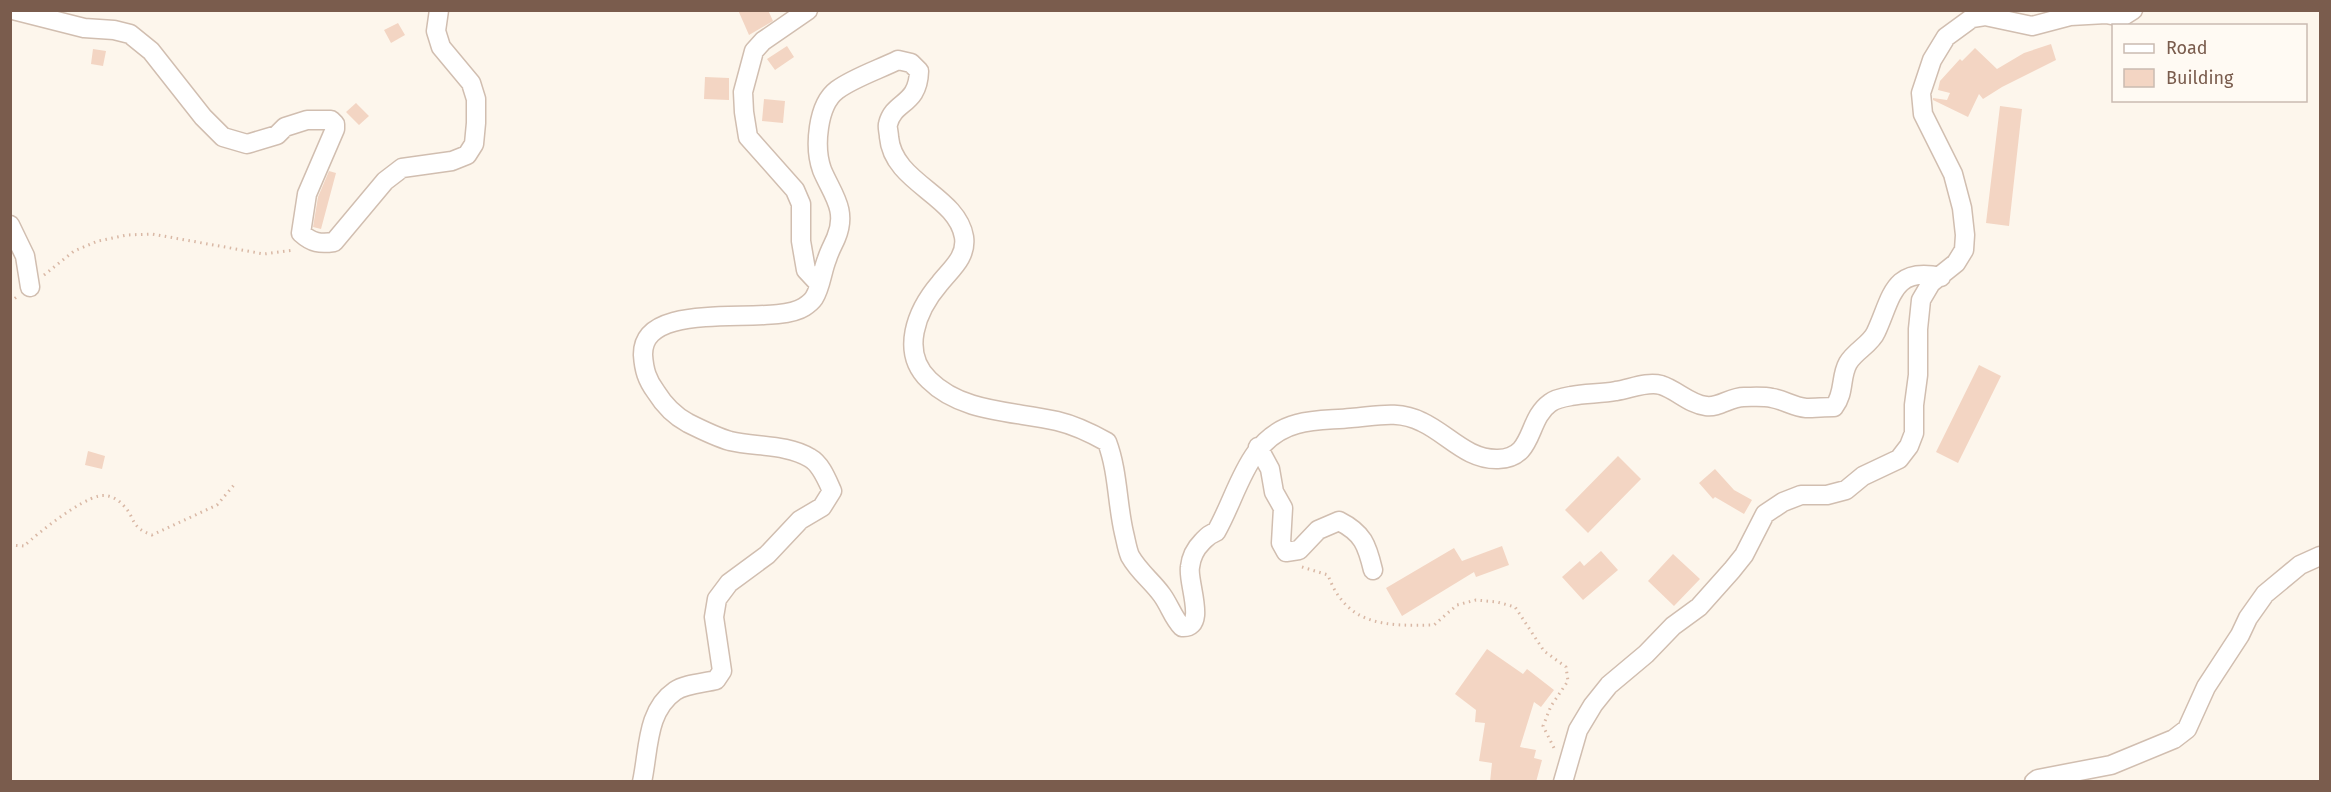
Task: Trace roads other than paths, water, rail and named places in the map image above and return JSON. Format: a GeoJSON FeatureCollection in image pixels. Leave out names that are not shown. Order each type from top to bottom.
{"type":"FeatureCollection","features":[{"type":"Feature","properties":{"kind":"street"},"geometry":{"type":"LineString","coordinates":[[13,10],[84,28],[114,30],[130,34],[151,51],[203,117],[223,137],[247,144],[277,135],[285,127],[307,120],[331,120],[335,124],[334,129],[307,194],[301,233],[309,241],[322,244],[334,242],[385,181],[402,168],[452,161],[467,155],[474,144],[476,99],[471,83],[441,47],[436,31],[439,10]]}},
{"type":"Feature","properties":{"kind":"street"},"geometry":{"type":"LineString","coordinates":[[808,10],[763,41],[754,51],[743,92],[747,137],[795,189],[801,204],[801,241],[806,270],[819,284]]}},
{"type":"Feature","properties":{"kind":"street"},"geometry":{"type":"LineString","coordinates":[[1563,782],[1578,730],[1593,705],[1609,685],[1646,654],[1680,619],[1699,607],[1744,555],[1765,514],[1783,502],[1802,495],[1827,495],[1846,490],[1863,476],[1899,459],[1909,446],[1914,433],[1918,329],[1922,300],[1931,283],[1956,264],[1964,250],[1962,208],[1953,174],[1923,114],[1921,93],[1932,60],[1946,37],[1972,18],[1985,16],[2032,27],[2070,16],[2106,14],[2122,16],[2133,10]]}},
{"type":"Feature","properties":{"kind":"street"},"geometry":{"type":"LineString","coordinates":[[642,782],[648,757],[651,726],[661,703],[676,689],[716,680],[722,671],[714,617],[717,599],[729,583],[767,555],[800,520],[822,507],[832,491],[826,476],[811,458],[789,451],[729,440],[681,419],[663,403],[645,373],[643,351],[645,344],[656,329],[673,321],[716,316],[777,315],[802,308],[814,299],[827,258],[839,231],[840,218],[839,207],[831,184],[822,170],[819,155],[819,123],[825,102],[838,89],[898,60],[910,63],[919,71],[919,84],[912,98],[898,107],[888,123],[890,143],[901,165],[913,180],[946,207],[958,223],[964,237],[962,256],[952,272],[939,283],[916,322],[912,346],[919,370],[937,388],[957,400],[994,410],[1060,421],[1107,442],[1113,457],[1116,489],[1129,553],[1140,572],[1157,588],[1168,603],[1175,620],[1182,627],[1188,628],[1192,625],[1196,615],[1189,568],[1196,549],[1209,534],[1216,532],[1229,510],[1241,476],[1258,447],[1275,433],[1295,424],[1392,413],[1413,417],[1434,427],[1473,455],[1497,459],[1514,456],[1522,451],[1535,422],[1550,403],[1590,393],[1614,392],[1659,384],[1695,404],[1708,407],[1718,405],[1728,399],[1742,397],[1771,398],[1807,408],[1834,407],[1842,392],[1847,364],[1876,334],[1896,286],[1909,277],[1928,274],[1941,277]]}},
{"type":"Feature","properties":{"kind":"street"},"geometry":{"type":"LineString","coordinates":[[10,225],[25,256],[30,288]]}},
{"type":"Feature","properties":{"kind":"street"},"geometry":{"type":"LineString","coordinates":[[1258,447],[1270,469],[1274,492],[1283,508],[1281,543],[1286,552],[1299,550],[1318,530],[1339,521],[1354,528],[1364,542],[1373,570]]}},
{"type":"Feature","properties":{"kind":"street"},"geometry":{"type":"LineString","coordinates":[[2034,782],[2038,778],[2111,765],[2174,739],[2187,729],[2206,687],[2265,594],[2300,565],[2320,556]]}}]}
